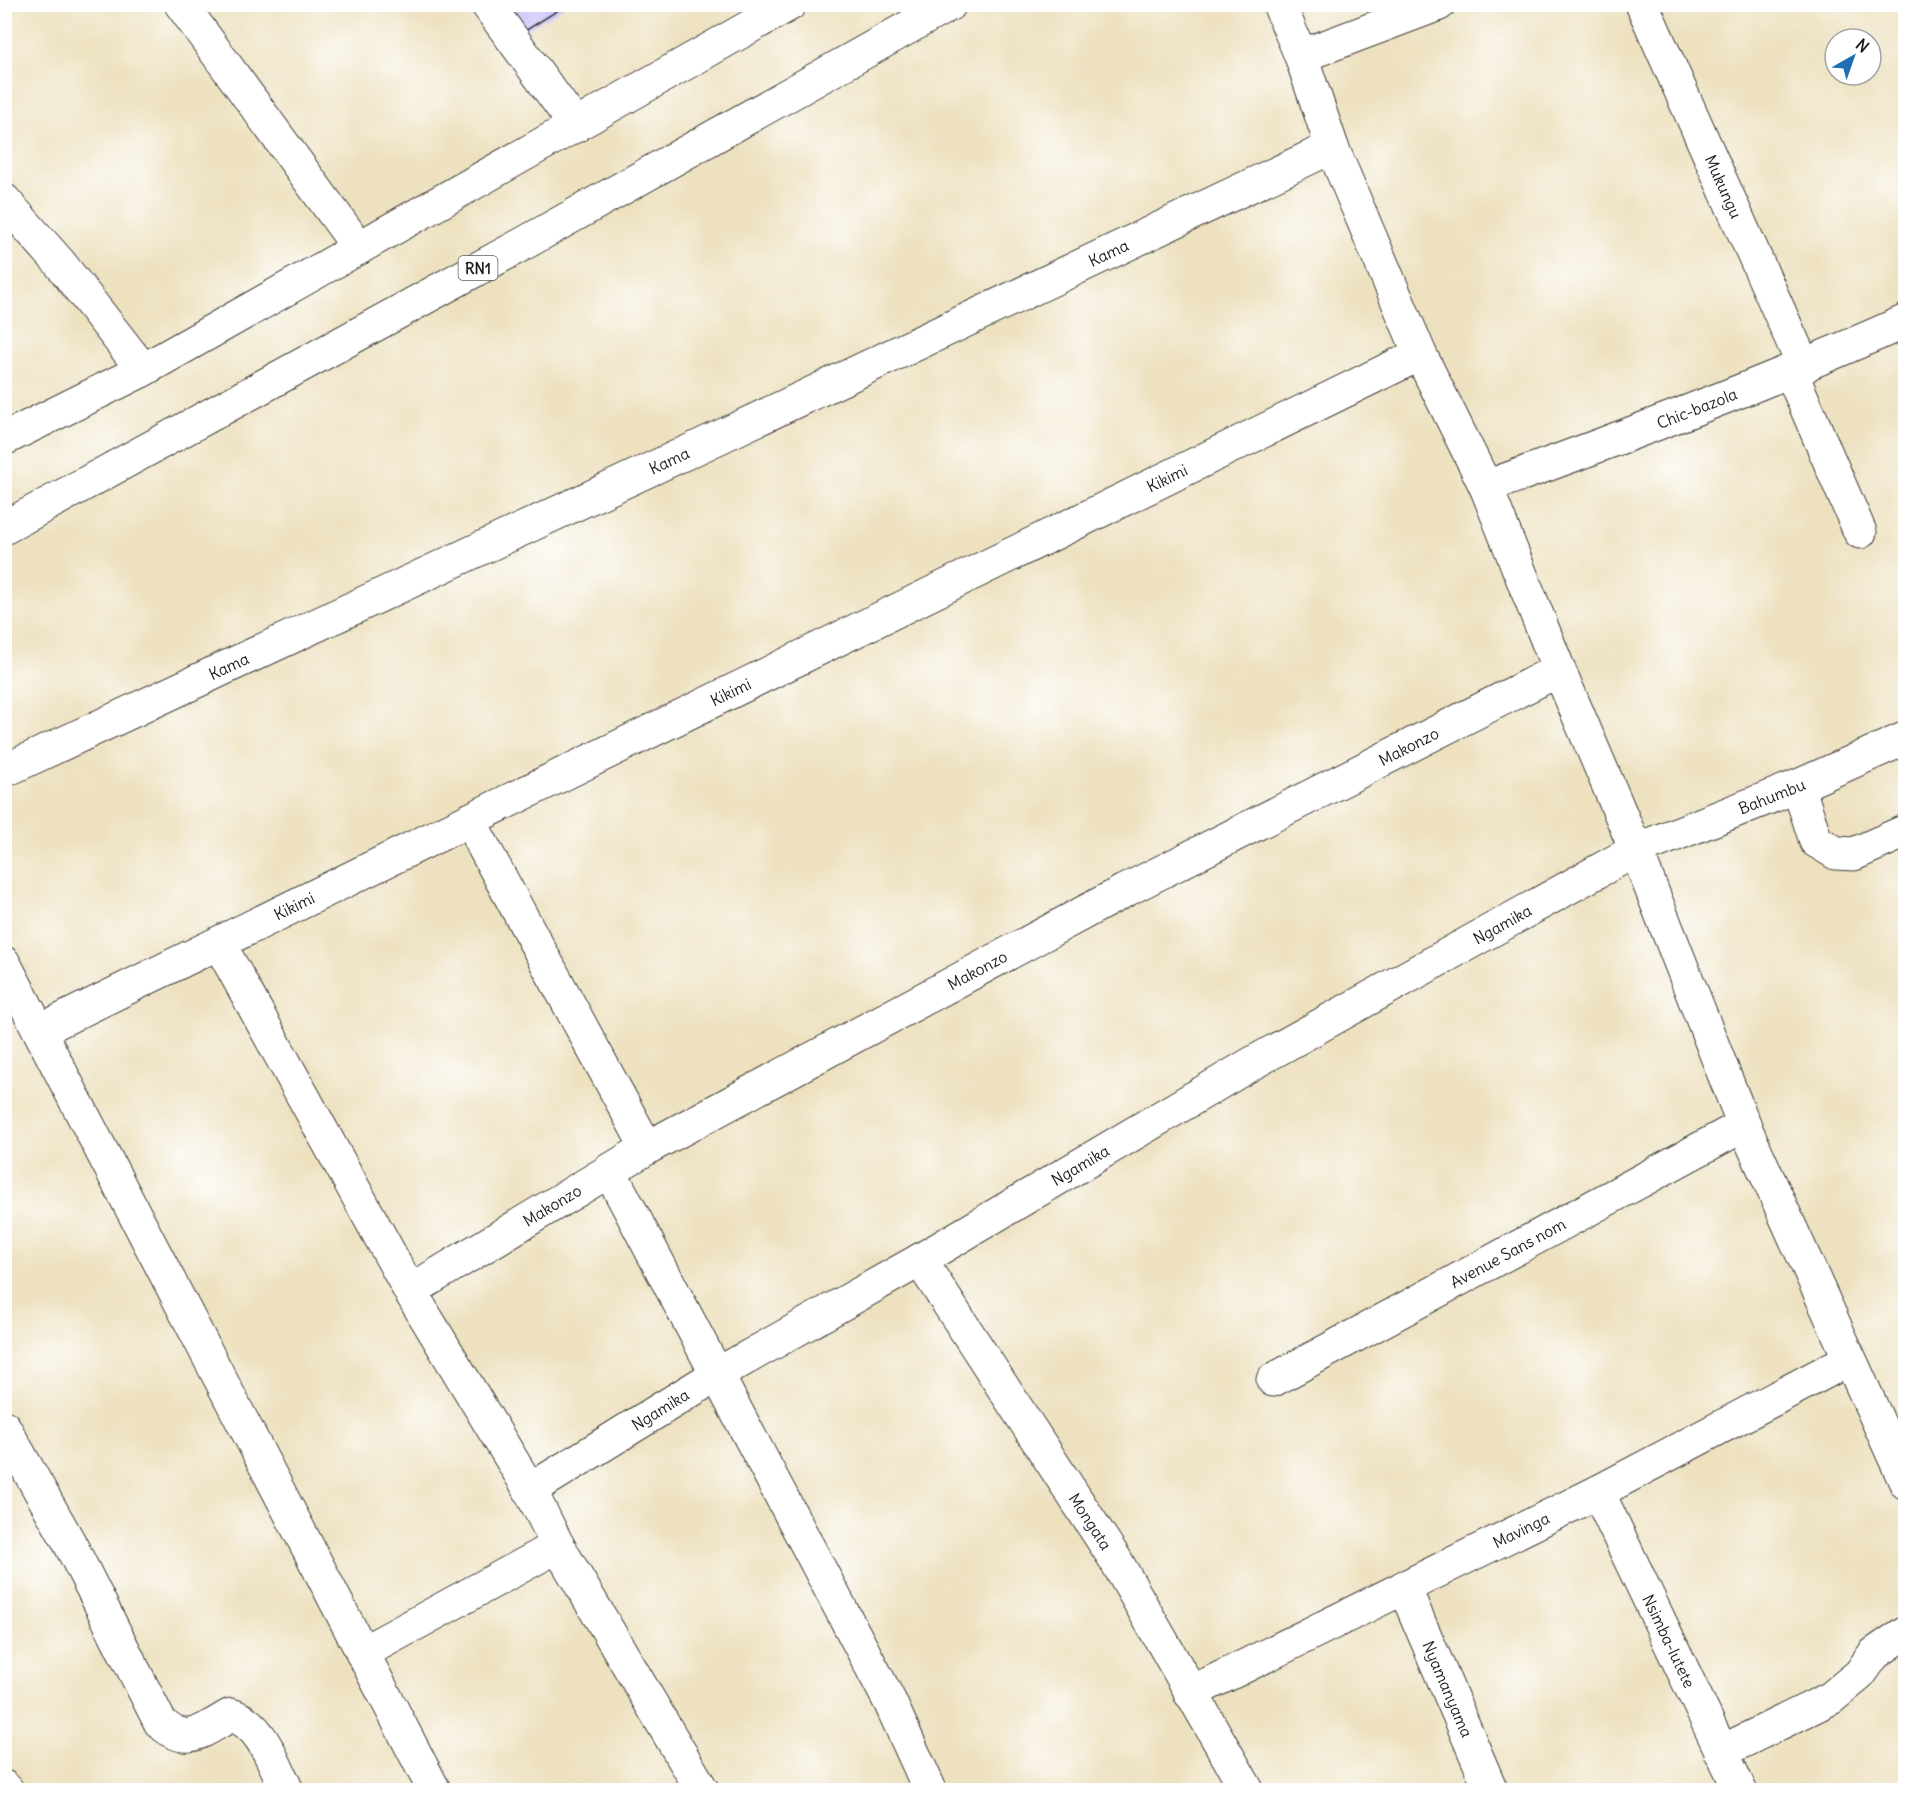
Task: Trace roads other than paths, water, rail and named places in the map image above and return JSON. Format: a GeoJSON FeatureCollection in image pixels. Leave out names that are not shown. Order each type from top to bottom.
{"type":"FeatureCollection","features":[{"type":"Feature","properties":{"kind":"main road"},"geometry":{"type":"LineString","coordinates":[[181,4],[359,248]]}},
{"type":"Feature","properties":{"kind":"main road"},"geometry":{"type":"LineString","coordinates":[[487,4],[576,126]]}},
{"type":"Feature","properties":{"kind":"main road"},"geometry":{"type":"LineString","coordinates":[[4,439],[143,370],[790,4]]}},
{"type":"Feature","properties":{"kind":"main road","name":"RN1"},"geometry":{"type":"LineString","coordinates":[[4,528],[521,245],[950,4]]}},
{"type":"Feature","properties":{"kind":"main road"},"geometry":{"type":"LineString","coordinates":[[1279,4],[1301,56],[1332,147],[1420,354],[1486,487],[1559,670],[1636,850],[1744,1125],[1905,1483]]}},
{"type":"Feature","properties":{"kind":"main road"},"geometry":{"type":"LineString","coordinates":[[1301,56],[1439,4]]}},
{"type":"Feature","properties":{"kind":"main road","name":"Mukungu"},"geometry":{"type":"LineString","coordinates":[[1642,4],[1797,369],[1860,532]]}},
{"type":"Feature","properties":{"kind":"main road","name":"Kama"},"geometry":{"type":"LineString","coordinates":[[4,771],[726,434],[1332,147]]}},
{"type":"Feature","properties":{"kind":"main road"},"geometry":{"type":"LineString","coordinates":[[4,200],[59,262],[143,370]]}},
{"type":"Feature","properties":{"kind":"main road","name":"Chic-bazola"},"geometry":{"type":"LineString","coordinates":[[1486,487],[1662,423],[1797,369],[1905,321]]}},
{"type":"Feature","properties":{"kind":"main road","name":"Kikimi"},"geometry":{"type":"LineString","coordinates":[[41,1030],[220,945],[469,820],[1420,354]]}},
{"type":"Feature","properties":{"kind":"main road","name":"Makonzo"},"geometry":{"type":"LineString","coordinates":[[410,1291],[647,1148],[1125,891],[1559,670]]}},
{"type":"Feature","properties":{"kind":"main road","name":"Bahumbu"},"geometry":{"type":"LineString","coordinates":[[1636,850],[1798,786],[1905,738]]}},
{"type":"Feature","properties":{"kind":"main road"},"geometry":{"type":"LineString","coordinates":[[1798,786],[1816,841],[1836,854],[1854,854],[1905,831]]}},
{"type":"Feature","properties":{"kind":"main road"},"geometry":{"type":"LineString","coordinates":[[469,820],[647,1148]]}},
{"type":"Feature","properties":{"kind":"main road","name":"Ngamika"},"geometry":{"type":"LineString","coordinates":[[530,1490],[716,1375],[920,1260],[1251,1064],[1636,850]]}},
{"type":"Feature","properties":{"kind":"main road"},"geometry":{"type":"LineString","coordinates":[[220,945],[410,1291],[530,1490],[558,1546],[702,1791]]}},
{"type":"Feature","properties":{"kind":"main road"},"geometry":{"type":"LineString","coordinates":[[4,963],[41,1030],[434,1791]]}},
{"type":"Feature","properties":{"kind":"main road","name":"Avenue Sans nom"},"geometry":{"type":"LineString","coordinates":[[1273,1380],[1744,1125]]}},
{"type":"Feature","properties":{"kind":"main road"},"geometry":{"type":"LineString","coordinates":[[609,1170],[890,1702],[930,1791]]}},
{"type":"Feature","properties":{"kind":"main road","name":"Mongata"},"geometry":{"type":"LineString","coordinates":[[920,1260],[1115,1559],[1247,1791]]}},
{"type":"Feature","properties":{"kind":"main road","name":"Mavinga"},"geometry":{"type":"LineString","coordinates":[[1190,1693],[1598,1492],[1848,1360]]}},
{"type":"Feature","properties":{"kind":"main road"},"geometry":{"type":"LineString","coordinates":[[4,1427],[69,1542],[160,1722],[172,1734],[191,1737],[231,1715],[239,1717],[251,1725],[261,1739],[287,1791]]}},
{"type":"Feature","properties":{"kind":"main road","name":"Nsimba-lutete"},"geometry":{"type":"LineString","coordinates":[[1598,1492],[1740,1791]]}},
{"type":"Feature","properties":{"kind":"main road"},"geometry":{"type":"LineString","coordinates":[[362,1653],[558,1546]]}},
{"type":"Feature","properties":{"kind":"main road","name":"Nyamanyama"},"geometry":{"type":"LineString","coordinates":[[1404,1587],[1491,1791]]}},
{"type":"Feature","properties":{"kind":"main road"},"geometry":{"type":"LineString","coordinates":[[1721,1752],[1832,1698],[1860,1674],[1874,1654],[1905,1632]]}},
{"type":"Feature","properties":{"kind":"main road"},"geometry":{"type":"LineString","coordinates":[[4,1786],[7,1791]]}}]}
